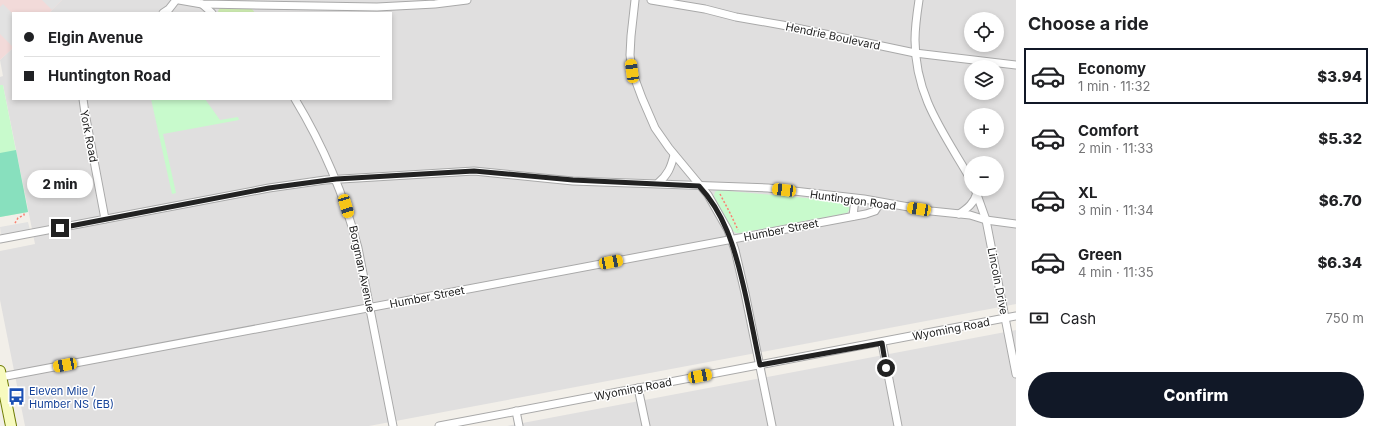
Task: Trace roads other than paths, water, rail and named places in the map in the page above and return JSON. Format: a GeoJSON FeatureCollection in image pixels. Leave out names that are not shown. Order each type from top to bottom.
{"type":"FeatureCollection","features":[{"type":"Feature","properties":{"kind":"main road"},"geometry":{"type":"LineString","coordinates":[[1,374],[11,426]]}},
{"type":"Feature","properties":{"kind":"street"},"geometry":{"type":"LineString","coordinates":[[164,12],[176,0]]}},
{"type":"Feature","properties":{"kind":"street"},"geometry":{"type":"LineString","coordinates":[[179,0],[265,6],[350,7],[467,0]]}},
{"type":"Feature","properties":{"kind":"street"},"geometry":{"type":"LineString","coordinates":[[635,0],[630,36],[632,71],[642,98],[656,128],[674,155],[708,195],[731,239],[745,293],[772,426]]}},
{"type":"Feature","properties":{"kind":"street","name":"Hendrie Boulevard"},"geometry":{"type":"LineString","coordinates":[[651,0],[698,8],[915,53],[1016,64]]}},
{"type":"Feature","properties":{"kind":"street"},"geometry":{"type":"LineString","coordinates":[[919,0],[915,39],[915,53],[919,78],[925,98],[940,128],[964,168]]}},
{"type":"Feature","properties":{"kind":"street"},"geometry":{"type":"LineString","coordinates":[[199,2],[211,12]]}},
{"type":"Feature","properties":{"kind":"street"},"geometry":{"type":"LineString","coordinates":[[259,12],[265,6]]}},
{"type":"Feature","properties":{"kind":"street","name":"York Road"},"geometry":{"type":"LineString","coordinates":[[83,100],[105,220]]}},
{"type":"Feature","properties":{"kind":"street","name":"Borgman Avenue"},"geometry":{"type":"LineString","coordinates":[[296,100],[316,137],[336,179],[349,213],[358,248],[393,426]]}},
{"type":"Feature","properties":{"kind":"street"},"geometry":{"type":"LineString","coordinates":[[658,183],[664,178],[672,166],[674,155]]}},
{"type":"Feature","properties":{"kind":"street","name":"Huntington Road"},"geometry":{"type":"LineString","coordinates":[[0,240],[269,188],[336,179],[474,171],[573,180],[768,188],[855,198],[880,203],[970,215],[986,220],[1016,224]]}},
{"type":"Feature","properties":{"kind":"street"},"geometry":{"type":"LineString","coordinates":[[959,214],[973,203],[975,196]]}},
{"type":"Feature","properties":{"kind":"street","name":"Lincoln Drive"},"geometry":{"type":"LineString","coordinates":[[978,196],[986,220],[1016,374]]}},
{"type":"Feature","properties":{"kind":"street"},"geometry":{"type":"LineString","coordinates":[[853,216],[855,198]]}},
{"type":"Feature","properties":{"kind":"street","name":"Humber Street"},"geometry":{"type":"LineString","coordinates":[[1,374],[370,308],[853,216],[875,211],[880,203]]}},
{"type":"Feature","properties":{"kind":"street","name":"Wyoming Road"},"geometry":{"type":"LineString","coordinates":[[439,426],[882,343],[1016,316]]}},
{"type":"Feature","properties":{"kind":"street"},"geometry":{"type":"LineString","coordinates":[[882,343],[898,426]]}},
{"type":"Feature","properties":{"kind":"street"},"geometry":{"type":"LineString","coordinates":[[638,388],[646,426]]}},
{"type":"Feature","properties":{"kind":"street"},"geometry":{"type":"LineString","coordinates":[[516,411],[519,426]]}},
{"type":"Feature","properties":{"kind":"place","name":"Eleven Mile / Humber NS (EB)"},"geometry":{"type":"Point","coordinates":[16,397]}}]}
